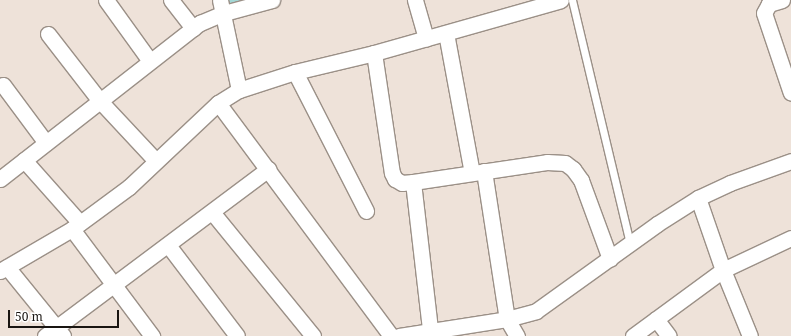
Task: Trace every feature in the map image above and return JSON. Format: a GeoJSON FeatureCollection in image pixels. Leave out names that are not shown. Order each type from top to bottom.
{"type":"FeatureCollection","features":[{"type":"Feature","properties":{"kind":"street"},"geometry":{"type":"LineString","coordinates":[[106,0],[150,61]]}},
{"type":"Feature","properties":{"kind":"street"},"geometry":{"type":"LineString","coordinates":[[171,0],[193,28]]}},
{"type":"Feature","properties":{"kind":"street"},"geometry":{"type":"LineString","coordinates":[[0,178],[222,6],[272,0]]}},
{"type":"Feature","properties":{"kind":"street"},"geometry":{"type":"LineString","coordinates":[[415,0],[426,38]]}},
{"type":"Feature","properties":{"kind":"street"},"geometry":{"type":"LineString","coordinates":[[268,169],[114,285],[55,333],[4,269],[76,226],[130,187],[218,103],[239,90],[295,72],[374,53],[561,0]]}},
{"type":"Feature","properties":{"kind":"street"},"geometry":{"type":"LineString","coordinates":[[782,0],[769,4],[764,13],[791,93]]}},
{"type":"Feature","properties":{"kind":"street"},"geometry":{"type":"LineString","coordinates":[[222,6],[239,90]]}},
{"type":"Feature","properties":{"kind":"street"},"geometry":{"type":"LineString","coordinates":[[446,33],[478,172],[507,319],[517,336]]}},
{"type":"Feature","properties":{"kind":"street"},"geometry":{"type":"LineString","coordinates":[[48,34],[100,101],[156,161]]}},
{"type":"Feature","properties":{"kind":"street"},"geometry":{"type":"LineString","coordinates":[[374,53],[392,173],[402,183],[547,162],[565,163],[573,169],[590,200],[610,259]]}},
{"type":"Feature","properties":{"kind":"street"},"geometry":{"type":"LineString","coordinates":[[295,72],[366,211]]}},
{"type":"Feature","properties":{"kind":"street"},"geometry":{"type":"LineString","coordinates":[[3,85],[46,143]]}},
{"type":"Feature","properties":{"kind":"street"},"geometry":{"type":"LineString","coordinates":[[218,103],[391,336]]}},
{"type":"Feature","properties":{"kind":"street"},"geometry":{"type":"LineString","coordinates":[[24,160],[76,226],[114,285],[152,336]]}},
{"type":"Feature","properties":{"kind":"street"},"geometry":{"type":"LineString","coordinates":[[399,336],[430,329],[507,319],[536,311],[657,224],[698,198],[730,183],[791,161]]}},
{"type":"Feature","properties":{"kind":"street"},"geometry":{"type":"LineString","coordinates":[[413,182],[430,329]]}},
{"type":"Feature","properties":{"kind":"street"},"geometry":{"type":"LineString","coordinates":[[698,198],[723,270],[750,336]]}},
{"type":"Feature","properties":{"kind":"street"},"geometry":{"type":"LineString","coordinates":[[212,212],[313,336]]}},
{"type":"Feature","properties":{"kind":"street"},"geometry":{"type":"LineString","coordinates":[[633,336],[723,270],[791,238]]}},
{"type":"Feature","properties":{"kind":"street"},"geometry":{"type":"LineString","coordinates":[[168,245],[237,336]]}},
{"type":"Feature","properties":{"kind":"street"},"geometry":{"type":"LineString","coordinates":[[656,319],[669,336]]}},
{"type":"Feature","properties":{"kind":"street"},"geometry":{"type":"LineString","coordinates":[[462,336],[478,322]]}},
{"type":"Feature","properties":{"kind":"lane"},"geometry":{"type":"LineString","coordinates":[[572,0],[630,244]]}},
{"type":"Feature","properties":{"kind":"building"},"geometry":{"type":"Polygon","coordinates":[[[228,0],[251,0],[230,6],[228,0]]]}}]}
